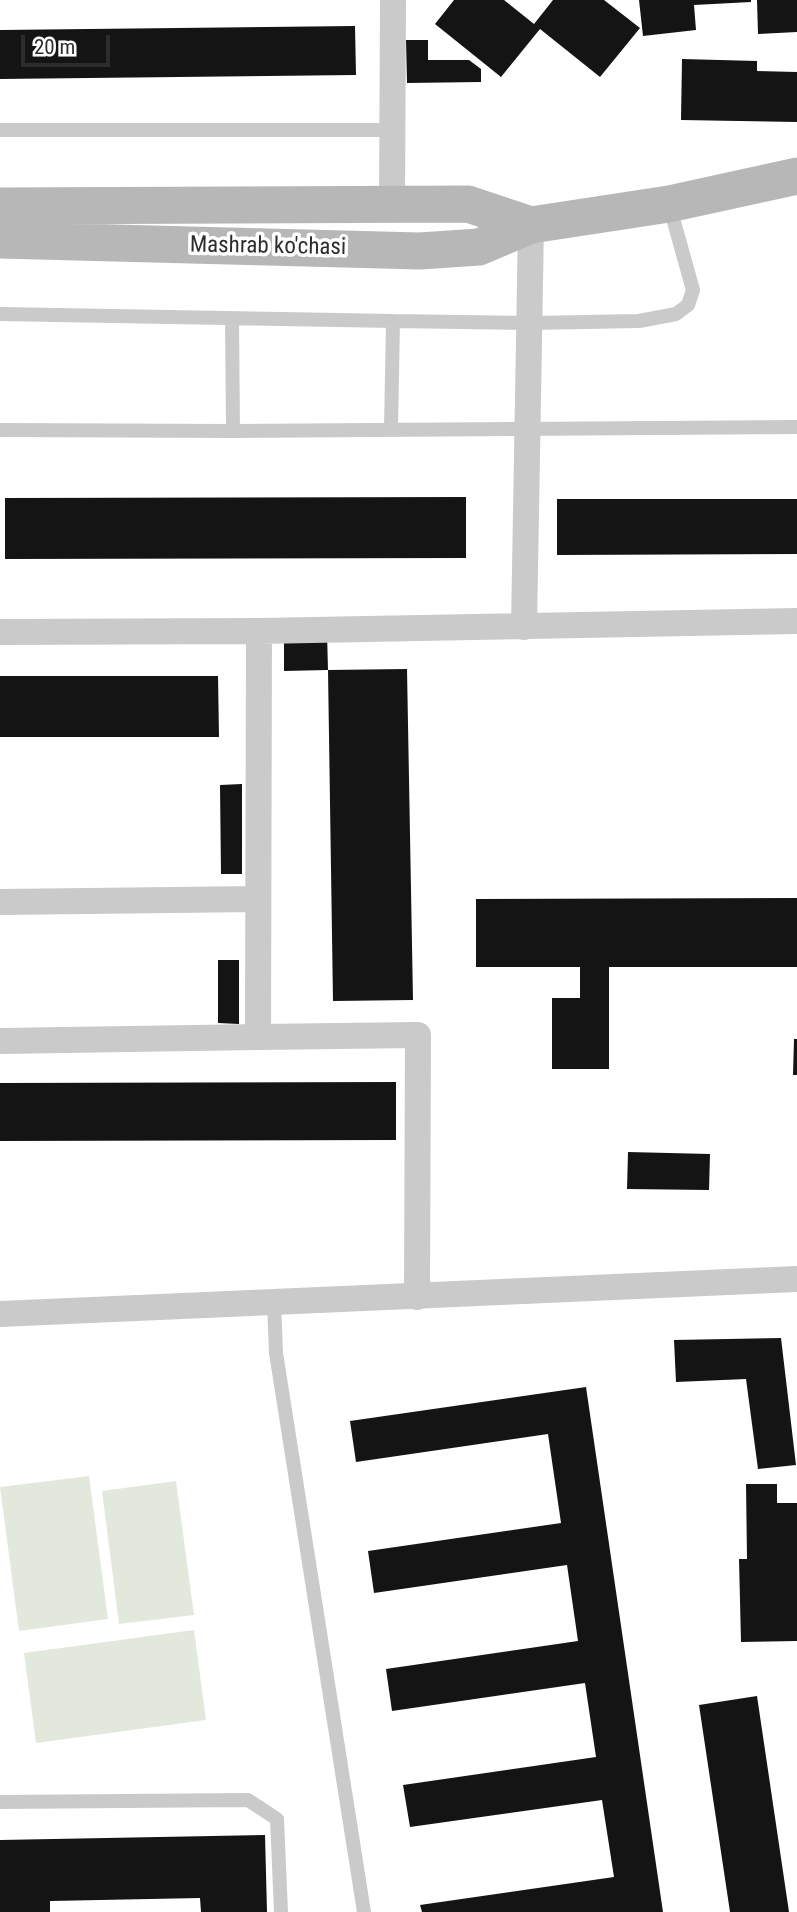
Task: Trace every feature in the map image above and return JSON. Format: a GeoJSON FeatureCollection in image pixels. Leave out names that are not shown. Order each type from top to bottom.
{"type":"FeatureCollection","features":[{"type":"Feature","properties":{"kind":"main road","name":"Mashrab ko'chasi"},"geometry":{"type":"LineString","coordinates":[[0,240],[421,251],[479,247],[531,225],[669,204],[797,176]]}},
{"type":"Feature","properties":{"kind":"main road","name":"Mashrab ko'chasi"},"geometry":{"type":"LineString","coordinates":[[0,206],[468,204],[531,225]]}},
{"type":"Feature","properties":{"kind":"street"},"geometry":{"type":"LineString","coordinates":[[392,205],[393,0]]}},
{"type":"Feature","properties":{"kind":"street"},"geometry":{"type":"LineString","coordinates":[[524,626],[531,225]]}},
{"type":"Feature","properties":{"kind":"street"},"geometry":{"type":"LineString","coordinates":[[0,632],[258,631],[797,621]]}},
{"type":"Feature","properties":{"kind":"street"},"geometry":{"type":"LineString","coordinates":[[258,631],[258,1037]]}},
{"type":"Feature","properties":{"kind":"street"},"geometry":{"type":"LineString","coordinates":[[0,902],[258,899]]}},
{"type":"Feature","properties":{"kind":"street"},"geometry":{"type":"LineString","coordinates":[[0,1041],[418,1035],[418,1297]]}},
{"type":"Feature","properties":{"kind":"street"},"geometry":{"type":"LineString","coordinates":[[0,1314],[797,1279]]}},
{"type":"Feature","properties":{"kind":"lane"},"geometry":{"type":"LineString","coordinates":[[0,130],[393,130]]}},
{"type":"Feature","properties":{"kind":"lane"},"geometry":{"type":"LineString","coordinates":[[0,314],[232,320],[530,323],[639,321],[676,314],[688,305],[693,290],[669,204]]}},
{"type":"Feature","properties":{"kind":"lane"},"geometry":{"type":"LineString","coordinates":[[232,320],[233,431]]}},
{"type":"Feature","properties":{"kind":"lane"},"geometry":{"type":"LineString","coordinates":[[391,429],[393,321]]}},
{"type":"Feature","properties":{"kind":"lane"},"geometry":{"type":"LineString","coordinates":[[0,430],[797,427]]}},
{"type":"Feature","properties":{"kind":"lane"},"geometry":{"type":"LineString","coordinates":[[274,1303],[276,1353],[363,1912]]}},
{"type":"Feature","properties":{"kind":"lane"},"geometry":{"type":"LineString","coordinates":[[0,1802],[248,1800],[277,1819],[281,1912]]}},
{"type":"Feature","properties":{"kind":"shaded area"},"geometry":{"type":"Polygon","coordinates":[[[89,1476],[108,1619],[19,1631],[0,1487],[89,1476]]]}},
{"type":"Feature","properties":{"kind":"shaded area"},"geometry":{"type":"Polygon","coordinates":[[[176,1481],[194,1615],[119,1624],[102,1491],[176,1481]]]}},
{"type":"Feature","properties":{"kind":"shaded area"},"geometry":{"type":"Polygon","coordinates":[[[194,1630],[206,1720],[36,1743],[24,1653],[194,1630]]]}},
{"type":"Feature","properties":{"kind":"building"},"geometry":{"type":"Polygon","coordinates":[[[454,0],[504,0],[534,24],[553,0],[604,0],[640,28],[600,77],[540,29],[501,77],[435,24],[454,0]]]}},
{"type":"Feature","properties":{"kind":"building"},"geometry":{"type":"Polygon","coordinates":[[[639,0],[751,2],[694,5],[696,30],[643,36],[639,0]]]}},
{"type":"Feature","properties":{"kind":"building"},"geometry":{"type":"Polygon","coordinates":[[[757,0],[797,0],[797,32],[758,34],[757,0]]]}},
{"type":"Feature","properties":{"kind":"building"},"geometry":{"type":"Polygon","coordinates":[[[355,26],[356,75],[0,79],[0,30],[355,26]]]}},
{"type":"Feature","properties":{"kind":"building"},"geometry":{"type":"Polygon","coordinates":[[[406,40],[428,40],[428,60],[469,60],[481,69],[481,82],[407,83],[406,40]]]}},
{"type":"Feature","properties":{"kind":"building"},"geometry":{"type":"Polygon","coordinates":[[[682,59],[757,61],[757,71],[797,72],[797,122],[681,120],[682,59]]]}},
{"type":"Feature","properties":{"kind":"building"},"geometry":{"type":"Polygon","coordinates":[[[466,497],[466,558],[5,559],[5,498],[466,497]]]}},
{"type":"Feature","properties":{"kind":"building"},"geometry":{"type":"Polygon","coordinates":[[[557,499],[797,499],[797,554],[557,555],[557,499]]]}},
{"type":"Feature","properties":{"kind":"building"},"geometry":{"type":"Polygon","coordinates":[[[284,633],[327,633],[328,670],[284,671],[284,633]]]}},
{"type":"Feature","properties":{"kind":"building"},"geometry":{"type":"Polygon","coordinates":[[[407,669],[413,1000],[333,1001],[328,670],[407,669]]]}},
{"type":"Feature","properties":{"kind":"building"},"geometry":{"type":"Polygon","coordinates":[[[0,676],[218,676],[219,737],[0,737],[0,676]]]}},
{"type":"Feature","properties":{"kind":"building"},"geometry":{"type":"Polygon","coordinates":[[[242,784],[242,874],[221,874],[220,785],[242,784]]]}},
{"type":"Feature","properties":{"kind":"building"},"geometry":{"type":"Polygon","coordinates":[[[797,898],[797,967],[609,967],[609,1069],[552,1069],[552,998],[580,998],[580,967],[476,967],[476,899],[797,898]]]}},
{"type":"Feature","properties":{"kind":"building"},"geometry":{"type":"Polygon","coordinates":[[[218,960],[239,960],[239,1024],[218,1023],[218,960]]]}},
{"type":"Feature","properties":{"kind":"building"},"geometry":{"type":"Polygon","coordinates":[[[794,1039],[797,1039],[797,1075],[793,1075],[794,1039]]]}},
{"type":"Feature","properties":{"kind":"building"},"geometry":{"type":"Polygon","coordinates":[[[396,1082],[396,1140],[0,1141],[0,1083],[396,1082]]]}},
{"type":"Feature","properties":{"kind":"building"},"geometry":{"type":"Polygon","coordinates":[[[628,1152],[710,1154],[709,1190],[627,1189],[628,1152]]]}},
{"type":"Feature","properties":{"kind":"building"},"geometry":{"type":"Polygon","coordinates":[[[781,1338],[796,1465],[758,1469],[746,1379],[676,1382],[674,1340],[781,1338]]]}},
{"type":"Feature","properties":{"kind":"building"},"geometry":{"type":"Polygon","coordinates":[[[586,1387],[663,1912],[422,1912],[420,1905],[614,1877],[602,1800],[410,1827],[403,1785],[596,1757],[585,1683],[392,1711],[386,1669],[578,1641],[567,1565],[374,1593],[368,1551],[561,1523],[548,1434],[356,1462],[350,1421],[586,1387]]]}},
{"type":"Feature","properties":{"kind":"building"},"geometry":{"type":"Polygon","coordinates":[[[746,1484],[777,1484],[777,1503],[797,1503],[797,1641],[741,1642],[739,1559],[747,1559],[746,1484]]]}},
{"type":"Feature","properties":{"kind":"building"},"geometry":{"type":"Polygon","coordinates":[[[757,1696],[789,1912],[730,1912],[699,1705],[757,1696]]]}},
{"type":"Feature","properties":{"kind":"building"},"geometry":{"type":"Polygon","coordinates":[[[265,1835],[267,1912],[201,1912],[200,1898],[50,1901],[50,1912],[0,1912],[0,1840],[265,1835]]]}}]}
